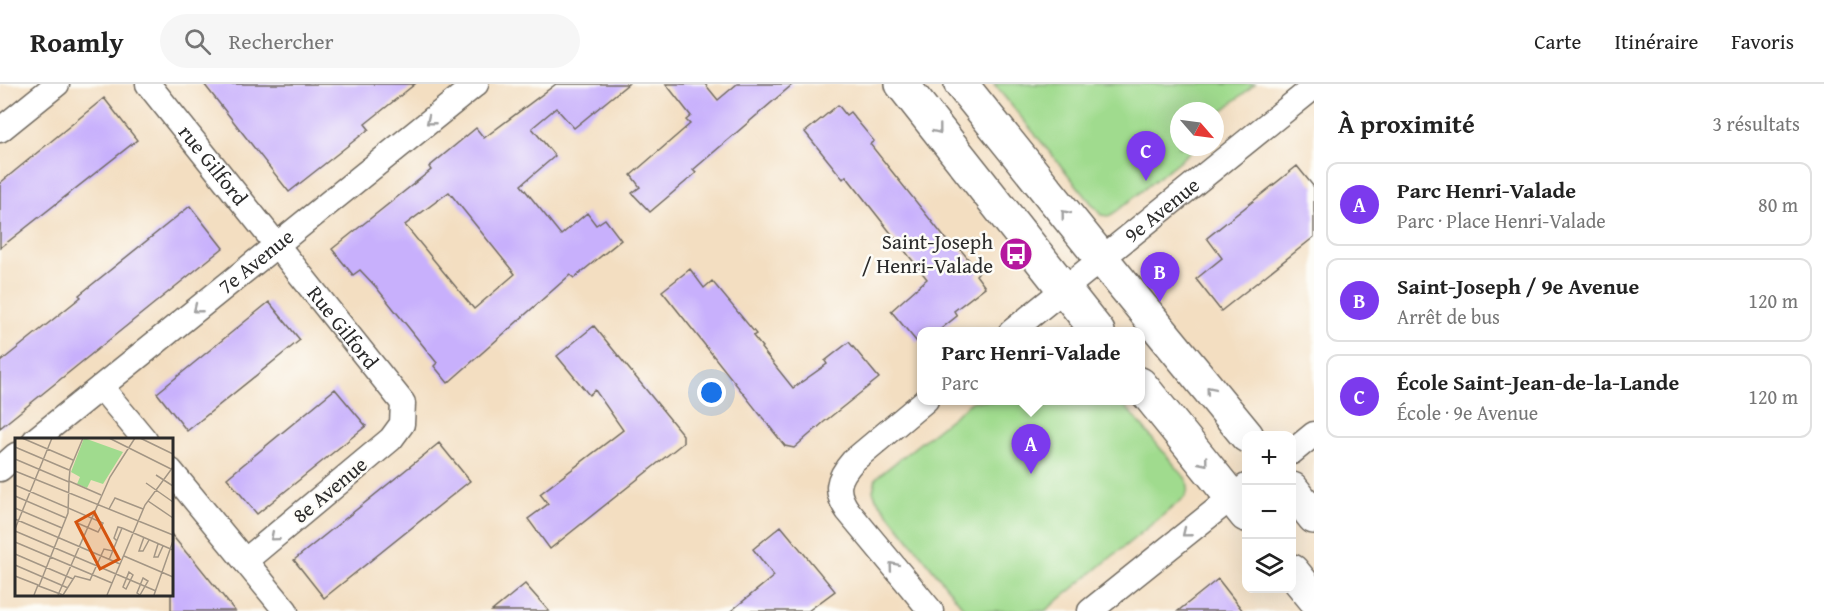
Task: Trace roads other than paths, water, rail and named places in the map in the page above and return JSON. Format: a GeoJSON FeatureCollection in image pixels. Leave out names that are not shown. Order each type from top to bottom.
{"type":"FeatureCollection","features":[{"type":"Feature","properties":{"kind":"main road"},"geometry":{"type":"LineString","coordinates":[[902,84],[1094,327]]}},
{"type":"Feature","properties":{"kind":"main road"},"geometry":{"type":"LineString","coordinates":[[961,84],[1244,431]]}},
{"type":"Feature","properties":{"kind":"main road"},"geometry":{"type":"LineString","coordinates":[[1145,390],[1242,499]]}},
{"type":"Feature","properties":{"kind":"main road"},"geometry":{"type":"LineString","coordinates":[[1296,494],[1314,517]]}},
{"type":"Feature","properties":{"kind":"main road"},"geometry":{"type":"LineString","coordinates":[[1296,575],[1314,598]]}},
{"type":"Feature","properties":{"kind":"street"},"geometry":{"type":"LineString","coordinates":[[0,130],[57,84]]}},
{"type":"Feature","properties":{"kind":"street","name":"rue Gilford"},"geometry":{"type":"LineString","coordinates":[[148,84],[277,245]]}},
{"type":"Feature","properties":{"kind":"street","name":"7e Avenue"},"geometry":{"type":"LineString","coordinates":[[37,438],[476,84]]}},
{"type":"Feature","properties":{"kind":"street","name":"9e Avenue"},"geometry":{"type":"LineString","coordinates":[[1017,327],[1314,87]]}},
{"type":"Feature","properties":{"kind":"street","name":"Rue Gilford"},"geometry":{"type":"LineString","coordinates":[[277,245],[397,394],[403,403],[404,412]]}},
{"type":"Feature","properties":{"kind":"street"},"geometry":{"type":"LineString","coordinates":[[101,387],[143,438]]}},
{"type":"Feature","properties":{"kind":"street"},"geometry":{"type":"LineString","coordinates":[[920,405],[853,461],[844,471],[838,493],[848,512],[931,611]]}},
{"type":"Feature","properties":{"kind":"street","name":"8e Avenue"},"geometry":{"type":"LineString","coordinates":[[245,561],[392,439],[402,424],[404,412]]}},
{"type":"Feature","properties":{"kind":"street"},"geometry":{"type":"LineString","coordinates":[[1296,449],[1314,434]]}},
{"type":"Feature","properties":{"kind":"street"},"geometry":{"type":"LineString","coordinates":[[0,469],[15,456]]}},
{"type":"Feature","properties":{"kind":"street"},"geometry":{"type":"LineString","coordinates":[[172,472],[286,611]]}},
{"type":"Feature","properties":{"kind":"street"},"geometry":{"type":"LineString","coordinates":[[1090,611],[1242,499]]}},
{"type":"Feature","properties":{"kind":"place","name":"École Saint-Jean-de-la-Lande"},"geometry":{"type":"Point","coordinates":[1146,181]}},
{"type":"Feature","properties":{"kind":"place","name":"Saint-Joseph / Henri-Valade"},"geometry":{"type":"Point","coordinates":[1016,254]}},
{"type":"Feature","properties":{"kind":"place","name":"Saint-Joseph / 9e Avenue"},"geometry":{"type":"Point","coordinates":[1160,302]}},
{"type":"Feature","properties":{"kind":"place","name":"Parc Henri-Valade"},"geometry":{"type":"Point","coordinates":[1031,474]}}]}
